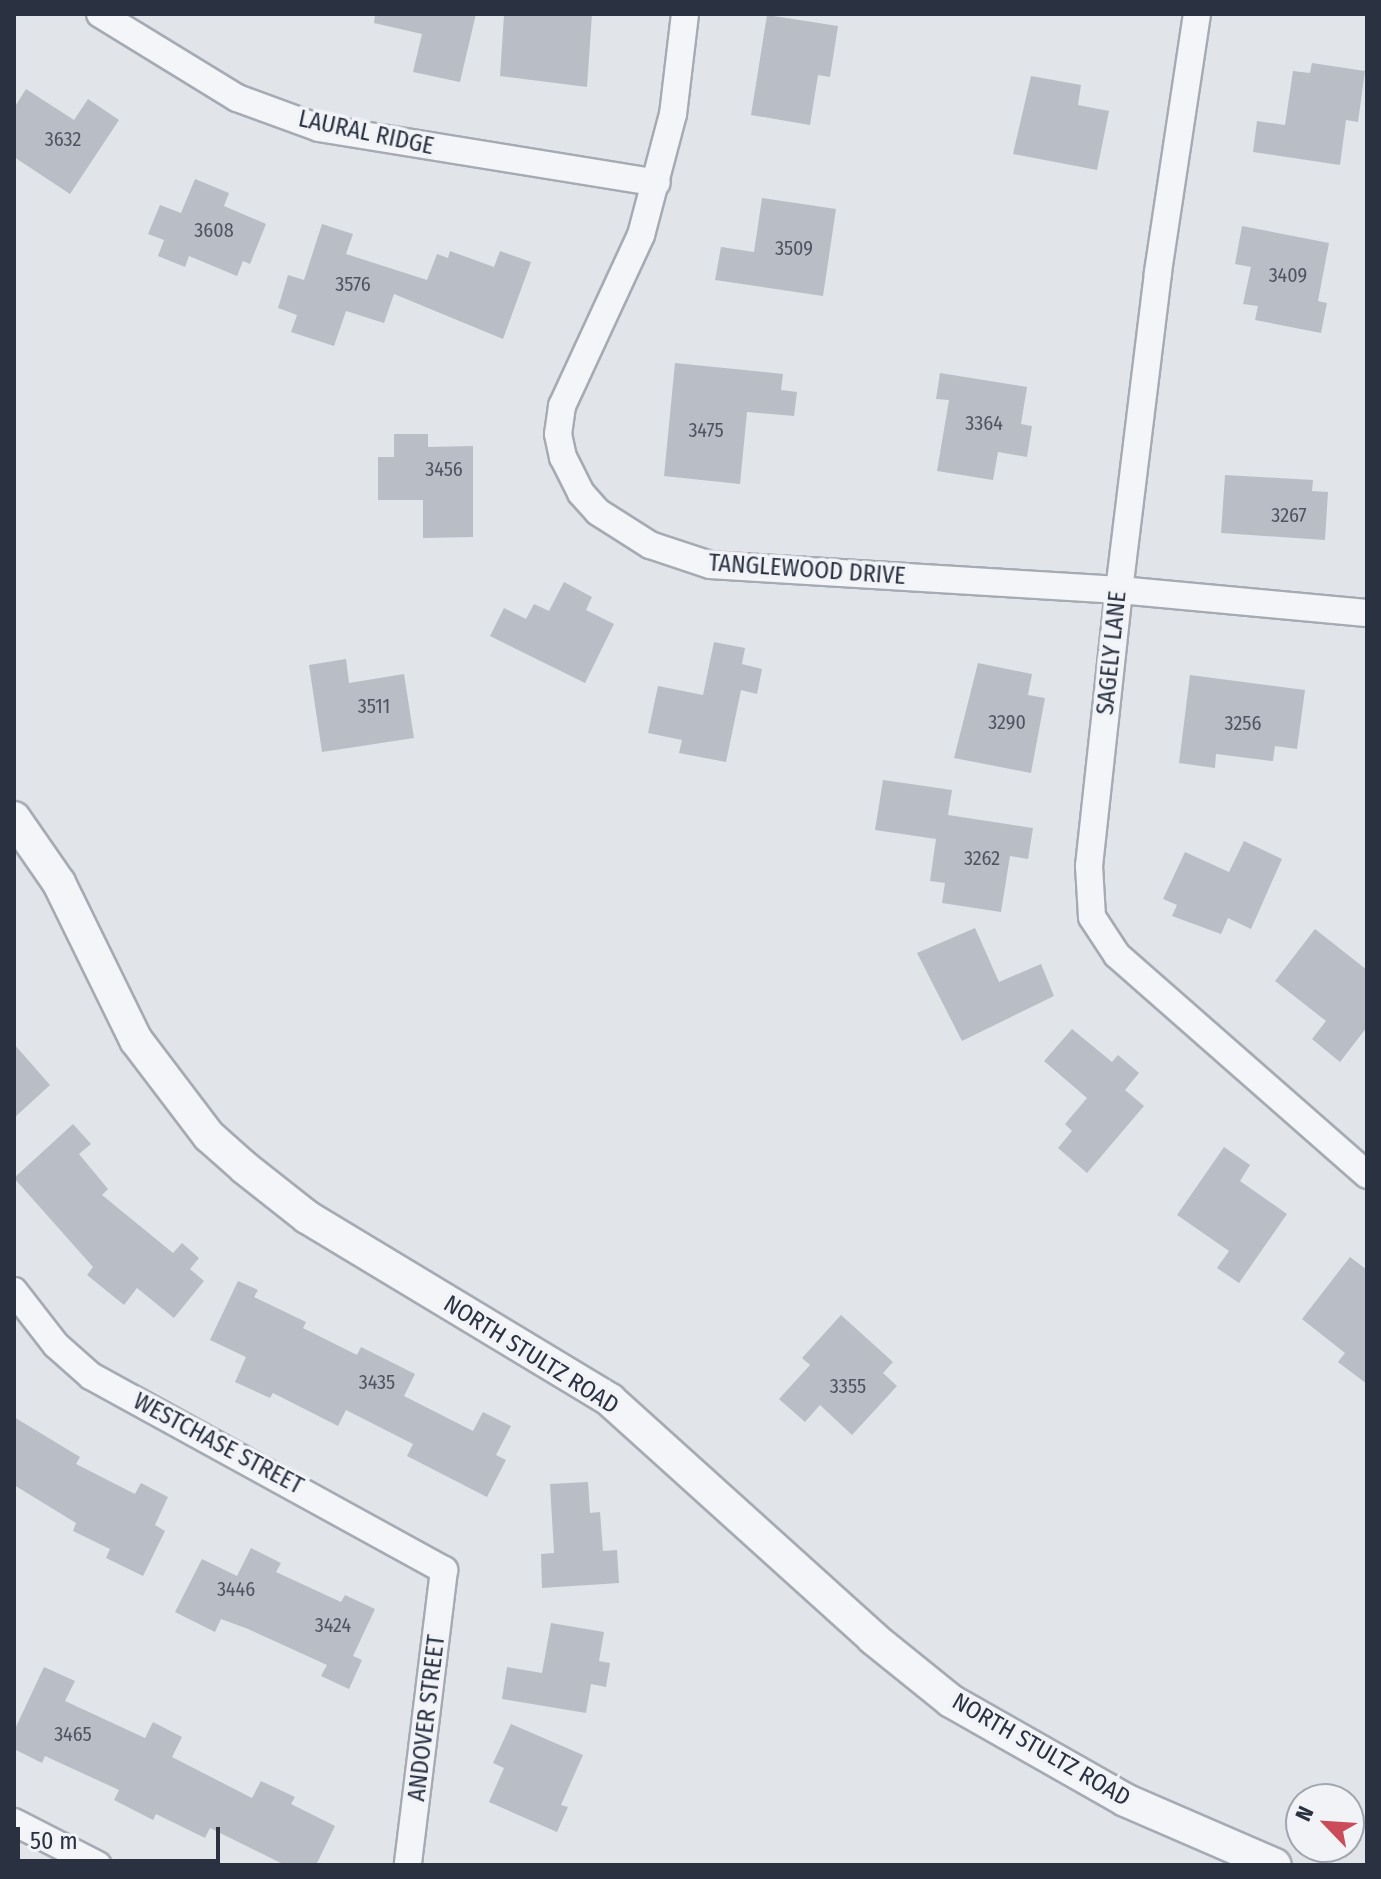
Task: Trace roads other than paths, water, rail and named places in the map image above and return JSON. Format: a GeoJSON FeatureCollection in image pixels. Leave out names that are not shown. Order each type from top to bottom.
{"type":"FeatureCollection","features":[{"type":"Feature","properties":{"kind":"street","name":"LAURAL RIDGE"},"geometry":{"type":"LineString","coordinates":[[100,14],[237,98],[319,128],[657,183]]}},
{"type":"Feature","properties":{"kind":"street","name":"TANGLEWOOD DRIVE"},"geometry":{"type":"LineString","coordinates":[[685,14],[673,114],[641,235],[562,406],[558,434],[563,457],[575,485],[598,512],[650,545],[710,565],[1119,590],[1367,613]]}},
{"type":"Feature","properties":{"kind":"street","name":"SAGELY LANE"},"geometry":{"type":"LineString","coordinates":[[1197,14],[1158,273],[1119,590],[1089,866],[1092,917],[1117,955],[1367,1175]]}},
{"type":"Feature","properties":{"kind":"street","name":"NORTH STULTZ ROAD"},"geometry":{"type":"LineString","coordinates":[[14,818],[59,883],[136,1040],[209,1136],[245,1168],[307,1217],[610,1400],[873,1638],[951,1701],[1125,1800],[1275,1865]]}},
{"type":"Feature","properties":{"kind":"street","name":"WESTCHASE STREET"},"geometry":{"type":"LineString","coordinates":[[14,1291],[56,1345],[91,1376],[444,1570]]}},
{"type":"Feature","properties":{"kind":"street","name":"ANDOVER STREET"},"geometry":{"type":"LineString","coordinates":[[408,1865],[444,1570]]}},
{"type":"Feature","properties":{"kind":"street"},"geometry":{"type":"LineString","coordinates":[[14,1822],[98,1865]]}}]}
